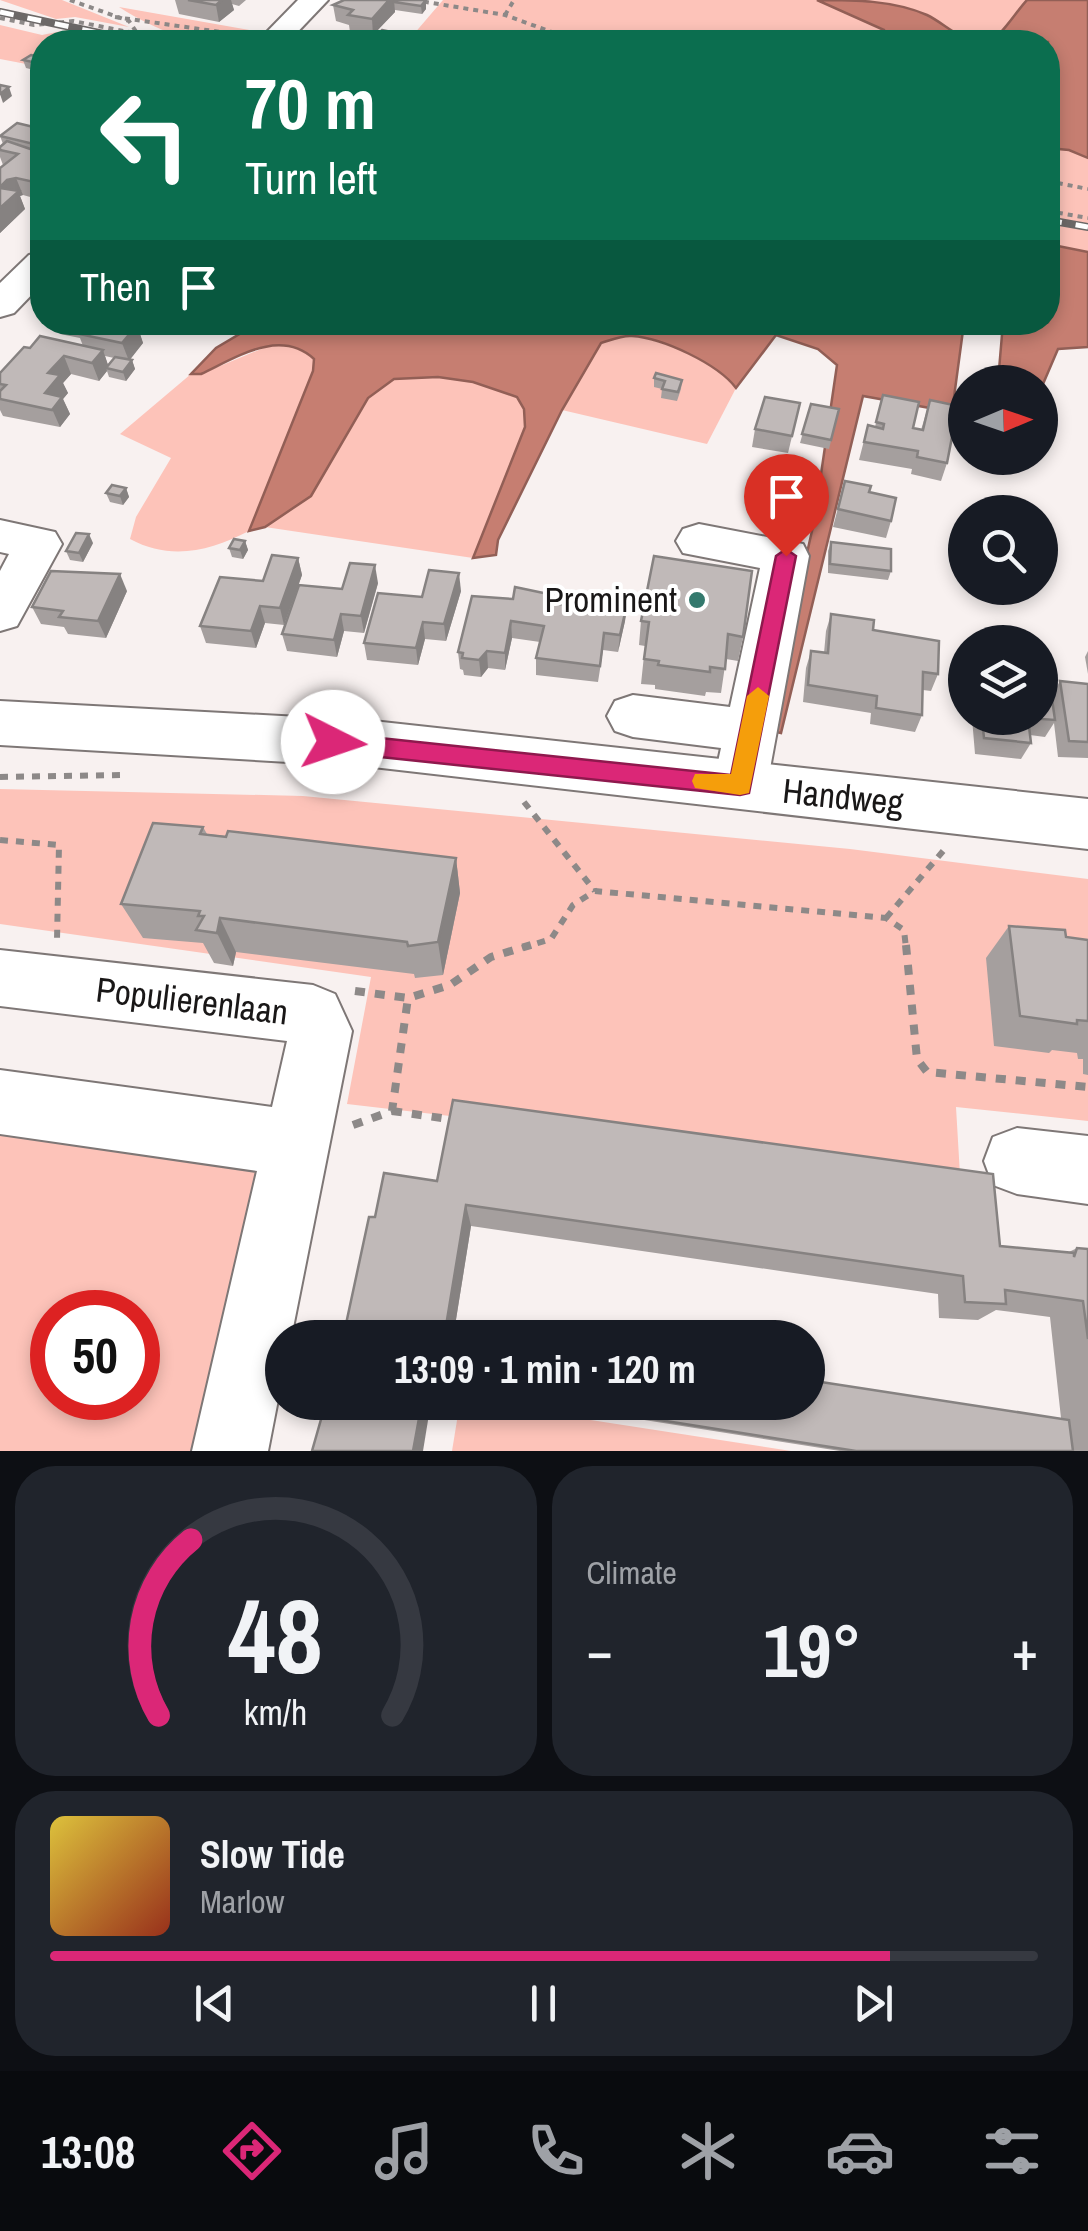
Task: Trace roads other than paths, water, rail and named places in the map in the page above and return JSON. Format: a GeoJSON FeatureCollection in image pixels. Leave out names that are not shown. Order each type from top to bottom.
{"type":"FeatureCollection","features":[{"type":"Feature","properties":{"kind":"main road","name":"Handweg"},"geometry":{"type":"LineString","coordinates":[[0,723],[373,744],[1088,824]]}},
{"type":"Feature","properties":{"kind":"street"},"geometry":{"type":"LineString","coordinates":[[285,30],[314,0]]}},
{"type":"Feature","properties":{"kind":"street"},"geometry":{"type":"LineString","coordinates":[[0,305],[30,274]]}},
{"type":"Feature","properties":{"kind":"street"},"geometry":{"type":"LineString","coordinates":[[0,536],[39,544],[0,613]]}},
{"type":"Feature","properties":{"kind":"street"},"geometry":{"type":"LineString","coordinates":[[699,541],[786,556],[740,786]]}},
{"type":"Feature","properties":{"kind":"street"},"geometry":{"type":"LineString","coordinates":[[633,716],[751,731]]}},
{"type":"Feature","properties":{"kind":"street","name":"Populierenlaan"},"geometry":{"type":"LineString","coordinates":[[0,978],[314,1016],[321,1032],[322,1135],[230,1451]]}},
{"type":"Feature","properties":{"kind":"street"},"geometry":{"type":"LineString","coordinates":[[0,1102],[322,1135]]}},
{"type":"Feature","properties":{"kind":"street"},"geometry":{"type":"LineString","coordinates":[[1018,1162],[1088,1170]]}},
{"type":"Feature","properties":{"kind":"railway"},"geometry":{"type":"LineString","coordinates":[[0,12],[85,30]]}},
{"type":"Feature","properties":{"kind":"railway"},"geometry":{"type":"LineString","coordinates":[[1060,222],[1088,227]]}},
{"type":"Feature","properties":{"kind":"place","name":"Prominent"},"geometry":{"type":"Point","coordinates":[697,600]}}]}
